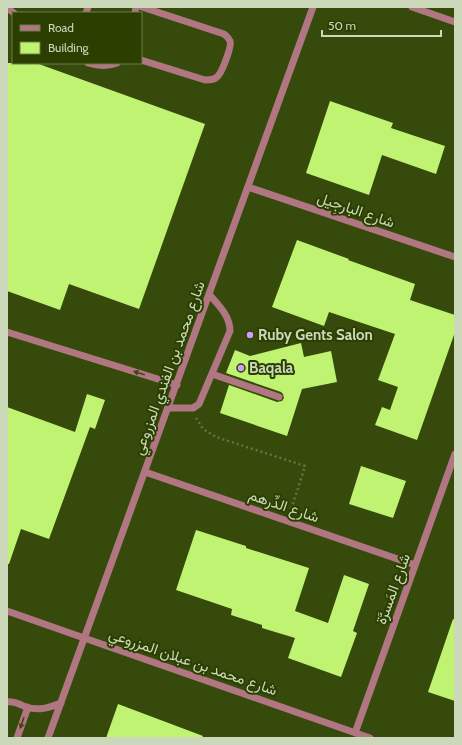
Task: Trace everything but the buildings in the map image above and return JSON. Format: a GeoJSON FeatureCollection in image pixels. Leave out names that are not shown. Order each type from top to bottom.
{"type":"FeatureCollection","features":[{"type":"Feature","properties":{"kind":"street"},"geometry":{"type":"LineString","coordinates":[[142,7],[224,34],[229,38],[231,45],[221,72],[212,80],[205,80],[142,60]]}},
{"type":"Feature","properties":{"kind":"street","name":"شارع محمد بن الفندي المزروعي"},"geometry":{"type":"LineString","coordinates":[[48,738],[313,7]]}},
{"type":"Feature","properties":{"kind":"street"},"geometry":{"type":"LineString","coordinates":[[412,7],[455,22]]}},
{"type":"Feature","properties":{"kind":"street"},"geometry":{"type":"LineString","coordinates":[[91,64],[105,66],[113,64]]}},
{"type":"Feature","properties":{"kind":"street","name":"شارع البارجِيل"},"geometry":{"type":"LineString","coordinates":[[248,187],[455,257]]}},
{"type":"Feature","properties":{"kind":"street"},"geometry":{"type":"LineString","coordinates":[[168,408],[193,408],[199,404],[230,331],[230,326],[225,313],[209,294]]}},
{"type":"Feature","properties":{"kind":"street"},"geometry":{"type":"LineString","coordinates":[[7,332],[177,385]]}},
{"type":"Feature","properties":{"kind":"street"},"geometry":{"type":"LineString","coordinates":[[212,374],[279,397]]}},
{"type":"Feature","properties":{"kind":"street","name":"شارع المَسرَّة"},"geometry":{"type":"LineString","coordinates":[[355,733],[455,454]]}},
{"type":"Feature","properties":{"kind":"street","name":"شارع الدِّرهم"},"geometry":{"type":"LineString","coordinates":[[145,472],[415,565]]}},
{"type":"Feature","properties":{"kind":"street","name":"شارع محمد بن عبلان المزروعي"},"geometry":{"type":"LineString","coordinates":[[7,611],[370,738]]}},
{"type":"Feature","properties":{"kind":"street"},"geometry":{"type":"LineString","coordinates":[[7,702],[15,702],[28,707],[42,709],[61,703]]}},
{"type":"Feature","properties":{"kind":"street"},"geometry":{"type":"LineString","coordinates":[[17,738],[28,707]]}},
{"type":"Feature","properties":{"kind":"path"},"geometry":{"type":"LineString","coordinates":[[193,408],[198,422],[203,429],[216,437],[305,466],[287,521]]}},
{"type":"Feature","properties":{"kind":"place","name":"Ruby Gents Salon"},"geometry":{"type":"Point","coordinates":[250,335]}},
{"type":"Feature","properties":{"kind":"place","name":"Baqala"},"geometry":{"type":"Point","coordinates":[241,368]}}]}
